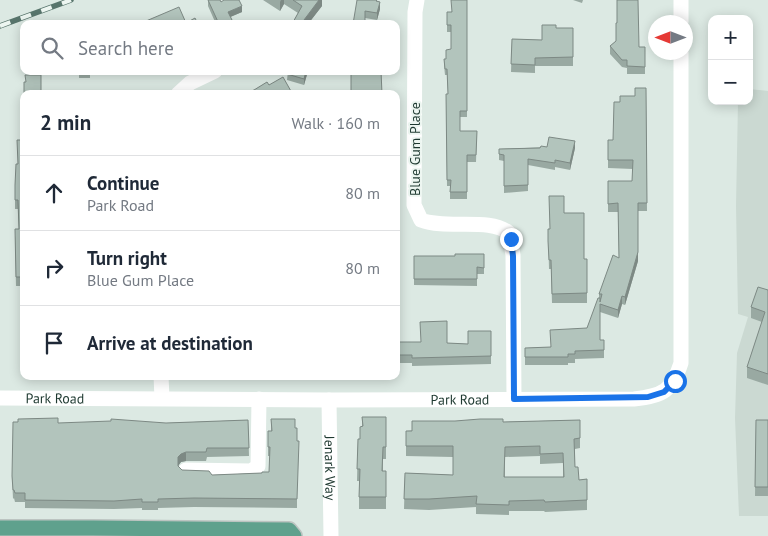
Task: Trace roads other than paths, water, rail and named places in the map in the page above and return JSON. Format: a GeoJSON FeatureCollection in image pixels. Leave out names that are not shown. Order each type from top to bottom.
{"type":"FeatureCollection","features":[{"type":"Feature","properties":{"kind":"main road"},"geometry":{"type":"LineString","coordinates":[[0,528],[238,533],[289,530],[294,536]]}},
{"type":"Feature","properties":{"kind":"street","name":"Blue Gum Place"},"geometry":{"type":"LineString","coordinates":[[417,0],[415,12],[414,205],[421,220],[427,222],[446,226],[490,225],[506,230],[509,233],[513,256],[514,399]]}},
{"type":"Feature","properties":{"kind":"street"},"geometry":{"type":"LineString","coordinates":[[682,0],[682,15]]}},
{"type":"Feature","properties":{"kind":"street","name":"Park Road"},"geometry":{"type":"LineString","coordinates":[[0,398],[514,399],[648,397],[664,392],[675,381],[681,363],[682,60]]}},
{"type":"Feature","properties":{"kind":"street"},"geometry":{"type":"LineString","coordinates":[[182,90],[190,82],[206,75]]}},
{"type":"Feature","properties":{"kind":"street"},"geometry":{"type":"LineString","coordinates":[[161,380],[162,398]]}},
{"type":"Feature","properties":{"kind":"street"},"geometry":{"type":"LineString","coordinates":[[186,470],[251,471],[258,466],[259,399]]}},
{"type":"Feature","properties":{"kind":"street","name":"Jenark Way"},"geometry":{"type":"LineString","coordinates":[[329,400],[331,536]]}},
{"type":"Feature","properties":{"kind":"railway"},"geometry":{"type":"LineString","coordinates":[[0,26],[71,0]]}}]}
